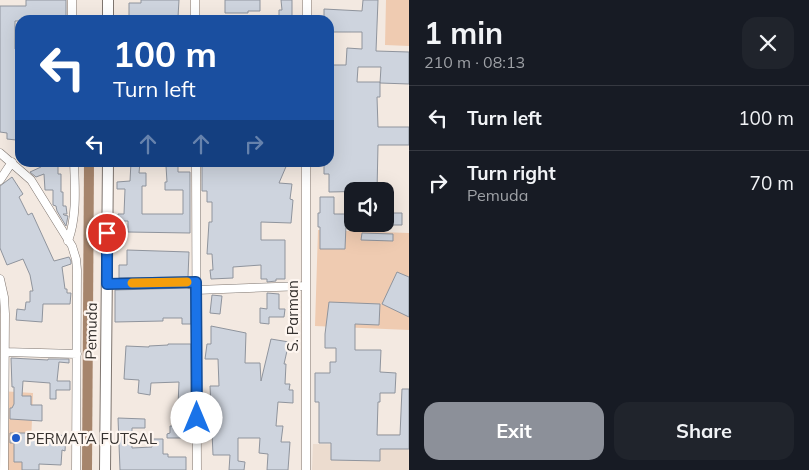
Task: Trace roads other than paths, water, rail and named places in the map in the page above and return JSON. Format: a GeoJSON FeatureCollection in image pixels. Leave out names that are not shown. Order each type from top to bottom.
{"type":"FeatureCollection","features":[{"type":"Feature","properties":{"kind":"street"},"geometry":{"type":"LineString","coordinates":[[72,0],[72,15]]}},
{"type":"Feature","properties":{"kind":"street"},"geometry":{"type":"LineString","coordinates":[[108,0],[108,15]]}},
{"type":"Feature","properties":{"kind":"street"},"geometry":{"type":"LineString","coordinates":[[195,0],[195,15]]}},
{"type":"Feature","properties":{"kind":"street"},"geometry":{"type":"LineString","coordinates":[[306,15],[307,0]]}},
{"type":"Feature","properties":{"kind":"street"},"geometry":{"type":"LineString","coordinates":[[0,153],[15,165]]}},
{"type":"Feature","properties":{"kind":"street"},"geometry":{"type":"LineString","coordinates":[[0,180],[12,162]]}},
{"type":"Feature","properties":{"kind":"street"},"geometry":{"type":"LineString","coordinates":[[17,167],[31,180],[72,246],[76,259],[76,470]]}},
{"type":"Feature","properties":{"kind":"street"},"geometry":{"type":"LineString","coordinates":[[68,241],[72,228],[74,167]]}},
{"type":"Feature","properties":{"kind":"street","name":"Pemuda"},"geometry":{"type":"LineString","coordinates":[[105,470],[108,167]]}},
{"type":"Feature","properties":{"kind":"street"},"geometry":{"type":"LineString","coordinates":[[196,167],[197,470]]}},
{"type":"Feature","properties":{"kind":"street","name":"S. Parman"},"geometry":{"type":"LineString","coordinates":[[306,167],[306,470]]}},
{"type":"Feature","properties":{"kind":"street"},"geometry":{"type":"LineString","coordinates":[[0,279],[5,306],[4,470]]}},
{"type":"Feature","properties":{"kind":"street"},"geometry":{"type":"LineString","coordinates":[[107,284],[306,286]]}},
{"type":"Feature","properties":{"kind":"street"},"geometry":{"type":"LineString","coordinates":[[5,352],[77,354]]}},
{"type":"Feature","properties":{"kind":"place","name":"PERMATA FUTSAL"},"geometry":{"type":"Point","coordinates":[16,438]}}]}
